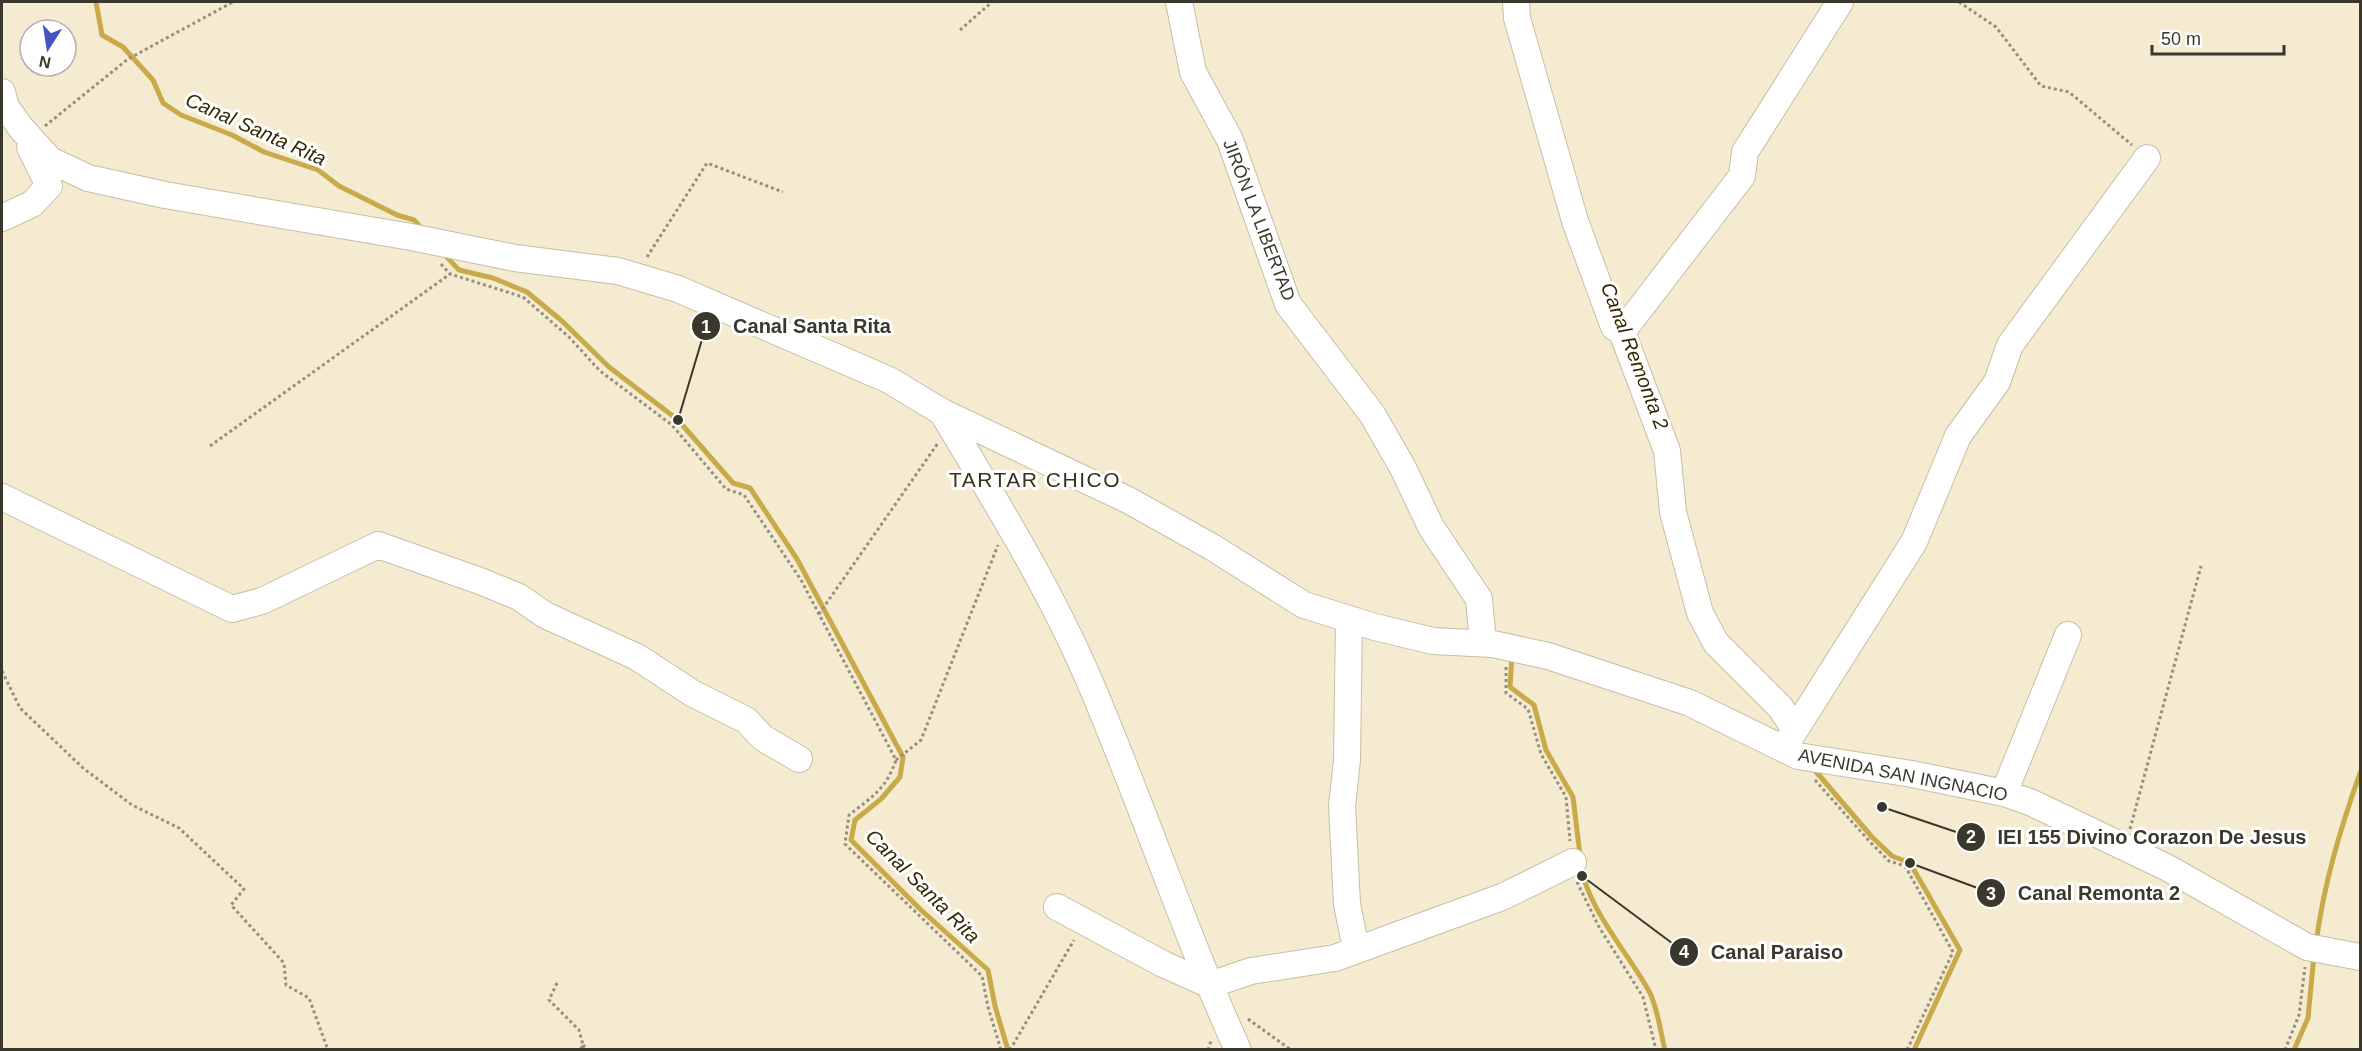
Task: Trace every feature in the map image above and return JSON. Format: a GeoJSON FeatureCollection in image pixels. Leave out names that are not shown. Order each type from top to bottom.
{"type":"FeatureCollection","features":[{"type":"Feature","properties":{"kind":"street","name":"JIRÓN LA LIBERTAD"},"geometry":{"type":"LineString","coordinates":[[1179,2],[1193,72],[1230,140],[1288,304],[1372,414],[1403,468],[1431,527],[1479,599],[1483,644]]}},
{"type":"Feature","properties":{"kind":"street"},"geometry":{"type":"LineString","coordinates":[[1516,2],[1517,18],[1575,221],[1614,327],[1622,332],[1667,451],[1673,512],[1700,613],[1716,643],[1780,708],[1792,744]]}},
{"type":"Feature","properties":{"kind":"street"},"geometry":{"type":"LineString","coordinates":[[1622,332],[1742,176],[1745,152],[1840,2]]}},
{"type":"Feature","properties":{"kind":"street"},"geometry":{"type":"LineString","coordinates":[[2,218],[32,204],[50,186],[25,133],[3,101]]}},
{"type":"Feature","properties":{"kind":"street","name":"AVENIDA SAN INGNACIO"},"geometry":{"type":"LineString","coordinates":[[25,133],[50,160],[88,178],[165,195],[420,239],[515,258],[618,271],[678,290],[889,380],[946,418],[1128,500],[1212,547],[1304,605],[1433,640],[1483,644],[1548,656],[1690,703],[1792,744],[1912,774],[2004,793],[2030,802],[2166,867],[2307,947],[2361,957]]}},
{"type":"Feature","properties":{"kind":"street"},"geometry":{"type":"LineString","coordinates":[[1792,744],[1914,542],[1958,436],[1997,382],[2010,345],[2148,158]]}},
{"type":"Feature","properties":{"kind":"street"},"geometry":{"type":"LineString","coordinates":[[946,418],[1007,521],[1056,612],[1092,687],[1238,1050]]}},
{"type":"Feature","properties":{"kind":"street"},"geometry":{"type":"LineString","coordinates":[[2,497],[232,609],[262,601],[378,545],[519,597],[546,615],[637,657],[692,693],[746,720],[763,738],[799,759]]}},
{"type":"Feature","properties":{"kind":"street"},"geometry":{"type":"LineString","coordinates":[[1349,619],[1347,760],[1342,806],[1347,904],[1356,949]]}},
{"type":"Feature","properties":{"kind":"street"},"geometry":{"type":"LineString","coordinates":[[2004,793],[2068,635]]}},
{"type":"Feature","properties":{"kind":"street"},"geometry":{"type":"LineString","coordinates":[[1057,907],[1163,964],[1210,985],[1251,971],[1335,958],[1502,897],[1573,861]]}},
{"type":"Feature","properties":{"kind":"path"},"geometry":{"type":"LineString","coordinates":[[25,133],[128,59],[233,2]]}},
{"type":"Feature","properties":{"kind":"path"},"geometry":{"type":"LineString","coordinates":[[960,30],[992,2]]}},
{"type":"Feature","properties":{"kind":"path"},"geometry":{"type":"LineString","coordinates":[[1959,2],[1996,27],[2041,86],[2069,92],[2148,158]]}},
{"type":"Feature","properties":{"kind":"path"},"geometry":{"type":"LineString","coordinates":[[635,276],[707,163],[783,192]]}},
{"type":"Feature","properties":{"kind":"path"},"geometry":{"type":"LineString","coordinates":[[420,239],[450,274],[524,297],[569,337],[600,371],[672,425],[726,489],[744,495],[801,580],[896,760]]}},
{"type":"Feature","properties":{"kind":"path"},"geometry":{"type":"LineString","coordinates":[[210,446],[450,274]]}},
{"type":"Feature","properties":{"kind":"path"},"geometry":{"type":"LineString","coordinates":[[819,615],[946,418]]}},
{"type":"Feature","properties":{"kind":"path"},"geometry":{"type":"LineString","coordinates":[[1001,1050],[987,1007],[982,976],[844,844],[849,815],[873,797],[890,778],[896,760],[921,740],[1007,521]]}},
{"type":"Feature","properties":{"kind":"path"},"geometry":{"type":"LineString","coordinates":[[2125,848],[2201,566]]}},
{"type":"Feature","properties":{"kind":"path"},"geometry":{"type":"LineString","coordinates":[[2,671],[20,708],[83,768],[132,805],[179,828],[244,889],[231,905],[284,963],[286,984],[309,998],[328,1050]]}},
{"type":"Feature","properties":{"kind":"path"},"geometry":{"type":"LineString","coordinates":[[1792,744],[1820,787],[1870,842],[1889,861],[1905,866],[1953,952],[1907,1050]]}},
{"type":"Feature","properties":{"kind":"path"},"geometry":{"type":"LineString","coordinates":[[1010,1050],[1085,922]]}},
{"type":"Feature","properties":{"kind":"path"},"geometry":{"type":"LineString","coordinates":[[2284,1050],[2299,1015],[2307,947]]}},
{"type":"Feature","properties":{"kind":"path"},"geometry":{"type":"LineString","coordinates":[[557,983],[549,1000],[579,1030],[583,1045],[588,1050]]}},
{"type":"Feature","properties":{"kind":"path"},"geometry":{"type":"LineString","coordinates":[[1222,1013],[1246,1018],[1291,1050]]}},
{"type":"Feature","properties":{"kind":"path"},"geometry":{"type":"LineString","coordinates":[[580,1050],[583,1045]]}},
{"type":"Feature","properties":{"kind":"waterway","name":"Canal Santa Rita"},"geometry":{"type":"LineString","coordinates":[[96,2],[102,35],[123,47],[153,80],[163,103],[181,115],[232,135],[264,152],[318,170],[339,186],[397,215],[414,220],[423,230]]}},
{"type":"Feature","properties":{"kind":"waterway","name":"Canal Santa Rita"},"geometry":{"type":"LineString","coordinates":[[443,253],[459,270],[493,278],[527,292],[562,321],[609,367],[678,420],[733,483],[750,488],[797,559],[903,757],[900,777],[881,799],[855,820],[851,840],[921,910],[988,970],[995,1006],[1008,1050]]}},
{"type":"Feature","properties":{"kind":"waterway"},"geometry":{"type":"LineString","coordinates":[[1512,655],[1510,687],[1534,705],[1546,750],[1573,797],[1580,855]]}},
{"type":"Feature","properties":{"kind":"waterway","name":"Canal Remonta 2"},"geometry":{"type":"LineString","coordinates":[[1812,767],[1872,837],[1892,856],[1910,863],[1960,950],[1914,1050]]}},
{"type":"Feature","properties":{"kind":"waterway"},"geometry":{"type":"LineString","coordinates":[[2316,943],[2323,899],[2360,773]]}},
{"type":"Feature","properties":{"kind":"waterway"},"geometry":{"type":"LineString","coordinates":[[1581,865],[1585,881],[1599,913],[1649,991],[1657,1012],[1665,1050]]}},
{"type":"Feature","properties":{"kind":"waterway"},"geometry":{"type":"LineString","coordinates":[[2294,1050],[2308,1018],[2314,955]]}},
{"type":"Feature","properties":{"kind":"place","name":"Canal Santa Rita"},"geometry":{"type":"Point","coordinates":[678,420]}},
{"type":"Feature","properties":{"kind":"place","name":"IEI 155 Divino Corazon De Jesus"},"geometry":{"type":"Point","coordinates":[1882,807]}},
{"type":"Feature","properties":{"kind":"place","name":"Canal Remonta 2"},"geometry":{"type":"Point","coordinates":[1910,863]}},
{"type":"Feature","properties":{"kind":"place","name":"Canal Paraiso"},"geometry":{"type":"Point","coordinates":[1582,876]}},
{"type":"Feature","properties":{"kind":"district","name":"TARTAR CHICO"},"geometry":{"type":"Point","coordinates":[1035,480]}}]}
